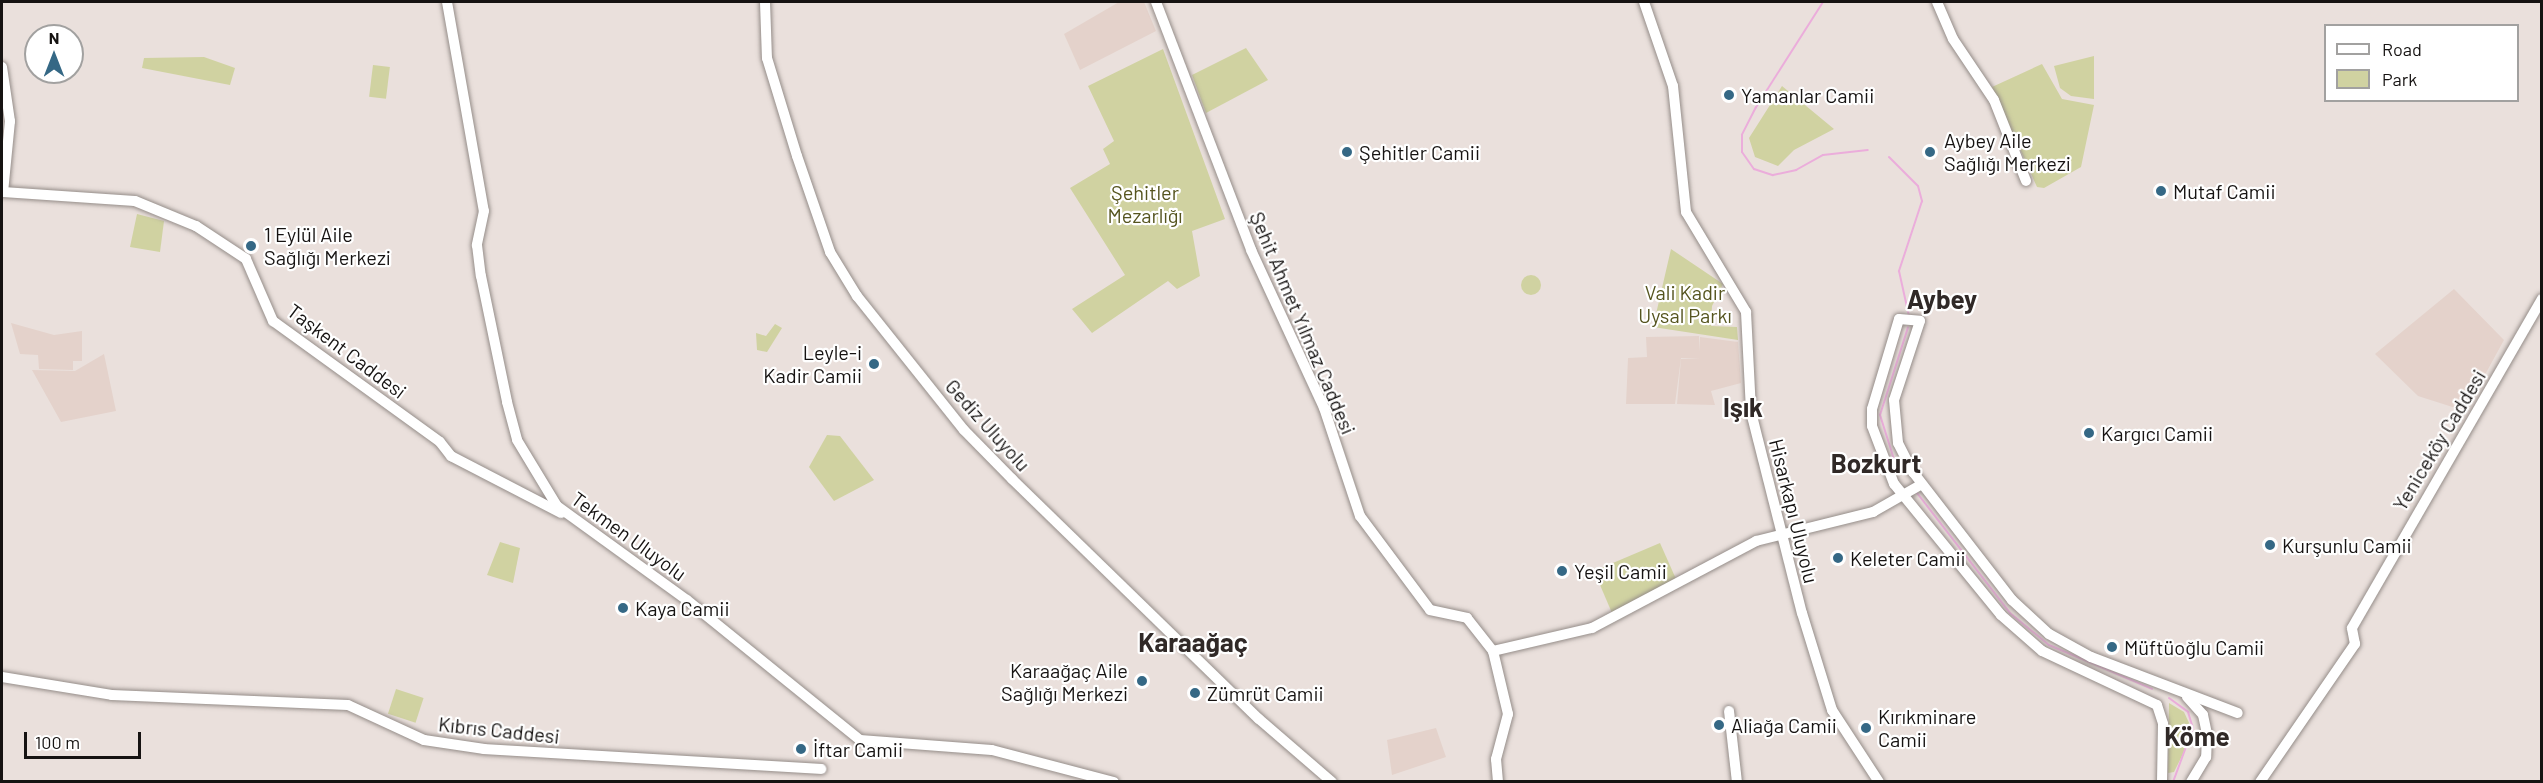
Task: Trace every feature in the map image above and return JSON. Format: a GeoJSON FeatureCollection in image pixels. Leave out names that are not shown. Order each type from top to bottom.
{"type":"FeatureCollection","features":[{"type":"Feature","properties":{"kind":"street","name":"Tekmen Uluyolu"},"geometry":{"type":"LineString","coordinates":[[447,2],[484,211],[477,245],[481,276],[507,402],[530,465],[567,515],[687,600],[860,740],[992,750],[1114,782]]}},
{"type":"Feature","properties":{"kind":"street","name":"Gediz Uluyolu"},"geometry":{"type":"LineString","coordinates":[[765,2],[767,58],[797,156],[830,252],[857,296],[964,430],[1258,720],[1332,782]]}},
{"type":"Feature","properties":{"kind":"street","name":"Şehit Ahmet Yılmaz Caddesi"},"geometry":{"type":"LineString","coordinates":[[1155,2],[1251,249],[1324,408],[1360,516],[1430,610],[1467,618],[1493,651],[1509,714],[1496,759],[1498,782]]}},
{"type":"Feature","properties":{"kind":"street","name":"Hisarkapı Uluyolu"},"geometry":{"type":"LineString","coordinates":[[1644,2],[1673,86],[1686,212],[1746,312],[1751,412],[1778,532],[1804,621],[1832,710],[1879,782]]}},
{"type":"Feature","properties":{"kind":"street"},"geometry":{"type":"LineString","coordinates":[[1937,2],[1953,39],[1994,100],[2026,181]]}},
{"type":"Feature","properties":{"kind":"street","name":"Taşkent Caddesi"},"geometry":{"type":"LineString","coordinates":[[2,67],[10,121],[3,192],[135,201],[196,226],[246,259],[273,321],[440,442],[451,456],[567,515]]}},
{"type":"Feature","properties":{"kind":"street","name":"Yeniceköy Caddesi"},"geometry":{"type":"LineString","coordinates":[[2260,782],[2355,644],[2352,628],[2541,299]]}},
{"type":"Feature","properties":{"kind":"street"},"geometry":{"type":"LineString","coordinates":[[2157,705],[2042,651],[2001,615],[1894,484],[1872,426],[1872,409],[1899,319],[1920,321],[1894,400],[1898,443],[1913,472],[2012,600],[2049,634],[2187,696],[2238,713]]}},
{"type":"Feature","properties":{"kind":"street"},"geometry":{"type":"LineString","coordinates":[[1894,484],[1913,472]]}},
{"type":"Feature","properties":{"kind":"street"},"geometry":{"type":"LineString","coordinates":[[1493,651],[1592,628],[1778,532],[1873,512],[1906,496],[1922,484]]}},
{"type":"Feature","properties":{"kind":"street","name":"Kıbrıs Caddesi"},"geometry":{"type":"LineString","coordinates":[[2,677],[112,695],[348,705],[424,740],[503,751],[821,769]]}},
{"type":"Feature","properties":{"kind":"street"},"geometry":{"type":"LineString","coordinates":[[2162,782],[2163,724],[2157,705],[2166,687]]}},
{"type":"Feature","properties":{"kind":"street"},"geometry":{"type":"LineString","coordinates":[[2187,696],[2206,724],[2206,757],[2191,782]]}},
{"type":"Feature","properties":{"kind":"street"},"geometry":{"type":"LineString","coordinates":[[1729,711],[1737,782]]}},
{"type":"Feature","properties":{"kind":"shaded area"},"geometry":{"type":"Polygon","coordinates":[[[1119,2],[1144,2],[1156,31],[1080,70],[1064,34],[1119,2]]]}},
{"type":"Feature","properties":{"kind":"shaded area"},"geometry":{"type":"Polygon","coordinates":[[[2454,289],[2504,340],[2465,411],[2418,396],[2375,354],[2454,289]]]}},
{"type":"Feature","properties":{"kind":"shaded area"},"geometry":{"type":"Polygon","coordinates":[[[11,323],[54,335],[82,331],[82,361],[73,361],[73,370],[39,369],[38,355],[20,354],[11,323]]]}},
{"type":"Feature","properties":{"kind":"shaded area"},"geometry":{"type":"Polygon","coordinates":[[[1699,336],[1699,352],[1700,337],[1738,342],[1741,383],[1711,391],[1715,405],[1677,404],[1681,359],[1700,359],[1681,358],[1675,404],[1626,404],[1628,358],[1647,357],[1646,337],[1699,336]]]}},
{"type":"Feature","properties":{"kind":"shaded area"},"geometry":{"type":"Polygon","coordinates":[[[104,354],[116,411],[61,422],[32,370],[75,371],[104,354]]]}},
{"type":"Feature","properties":{"kind":"shaded area"},"geometry":{"type":"Polygon","coordinates":[[[1436,728],[1446,757],[1392,775],[1387,740],[1436,728]]]}},
{"type":"Feature","properties":{"kind":"green space"},"geometry":{"type":"Polygon","coordinates":[[[1246,48],[1268,80],[1206,113],[1192,75],[1246,48]]]}},
{"type":"Feature","properties":{"kind":"green space","name":"Şehitler Mezarlığı"},"geometry":{"type":"Polygon","coordinates":[[[1163,49],[1225,219],[1192,231],[1200,276],[1177,289],[1168,281],[1092,333],[1072,309],[1125,275],[1070,188],[1110,164],[1103,149],[1114,141],[1088,86],[1163,49]]]}},
{"type":"Feature","properties":{"kind":"green space"},"geometry":{"type":"Polygon","coordinates":[[[2094,56],[2094,99],[2071,96],[2060,88],[2054,66],[2094,56]]]}},
{"type":"Feature","properties":{"kind":"green space"},"geometry":{"type":"Polygon","coordinates":[[[204,57],[235,68],[230,85],[142,68],[144,58],[204,57]]]}},
{"type":"Feature","properties":{"kind":"green space"},"geometry":{"type":"Polygon","coordinates":[[[2042,64],[2062,99],[2094,105],[2081,167],[2044,188],[2037,187],[1992,87],[2042,64]]]}},
{"type":"Feature","properties":{"kind":"green space"},"geometry":{"type":"Polygon","coordinates":[[[373,65],[390,67],[386,99],[369,97],[373,65]]]}},
{"type":"Feature","properties":{"kind":"green space"},"geometry":{"type":"Polygon","coordinates":[[[1782,86],[1834,129],[1794,150],[1778,166],[1755,157],[1749,138],[1782,86]]]}},
{"type":"Feature","properties":{"kind":"green space"},"geometry":{"type":"Polygon","coordinates":[[[137,214],[164,221],[160,252],[130,247],[137,214]]]}},
{"type":"Feature","properties":{"kind":"green space","name":"Vali Kadir Uysal Parkı"},"geometry":{"type":"Polygon","coordinates":[[[1671,249],[1723,284],[1712,306],[1711,326],[1737,327],[1738,340],[1653,327],[1671,249]]]}},
{"type":"Feature","properties":{"kind":"green space"},"geometry":{"type":"Polygon","coordinates":[[[1527,275],[1535,275],[1541,281],[1541,289],[1535,295],[1527,295],[1521,289],[1521,281],[1527,275]]]}},
{"type":"Feature","properties":{"kind":"green space"},"geometry":{"type":"Polygon","coordinates":[[[775,324],[782,328],[767,352],[757,350],[756,333],[766,336],[775,324]]]}},
{"type":"Feature","properties":{"kind":"green space"},"geometry":{"type":"Polygon","coordinates":[[[827,435],[840,436],[874,480],[834,501],[809,467],[827,435]]]}},
{"type":"Feature","properties":{"kind":"green space"},"geometry":{"type":"Polygon","coordinates":[[[500,542],[520,548],[513,583],[487,575],[500,542]]]}},
{"type":"Feature","properties":{"kind":"green space"},"geometry":{"type":"Polygon","coordinates":[[[1660,543],[1676,579],[1612,613],[1594,571],[1660,543]]]}},
{"type":"Feature","properties":{"kind":"green space"},"geometry":{"type":"Polygon","coordinates":[[[396,689],[424,698],[416,723],[388,714],[396,689]]]}},
{"type":"Feature","properties":{"kind":"green space"},"geometry":{"type":"Polygon","coordinates":[[[2169,703],[2184,712],[2190,725],[2186,748],[2174,772],[2168,773],[2169,703]]]}},
{"type":"Feature","properties":{"kind":"waterway"},"geometry":{"type":"LineString","coordinates":[[1823,2],[1756,107],[1742,135],[1742,152],[1754,169],[1773,175],[1796,170],[1823,155],[1868,150]]}},
{"type":"Feature","properties":{"kind":"waterway"},"geometry":{"type":"LineString","coordinates":[[1889,157],[1918,186],[1922,201],[1899,271],[1909,316]]}},
{"type":"Feature","properties":{"kind":"waterway"},"geometry":{"type":"LineString","coordinates":[[1898,472],[1880,415],[1908,327]]}},
{"type":"Feature","properties":{"kind":"waterway"},"geometry":{"type":"LineString","coordinates":[[1917,493],[2010,613],[2049,645],[2152,689]]}},
{"type":"Feature","properties":{"kind":"waterway"},"geometry":{"type":"LineString","coordinates":[[2169,698],[2188,712],[2193,728],[2173,782]]}},
{"type":"Feature","properties":{"kind":"place","name":"Yamanlar Camii"},"geometry":{"type":"Point","coordinates":[1729,95]}},
{"type":"Feature","properties":{"kind":"place","name":"Şehitler Camii"},"geometry":{"type":"Point","coordinates":[1347,152]}},
{"type":"Feature","properties":{"kind":"place","name":"Aybey Aile Sağlığı Merkezi"},"geometry":{"type":"Point","coordinates":[1930,152]}},
{"type":"Feature","properties":{"kind":"place","name":"Mutaf Camii"},"geometry":{"type":"Point","coordinates":[2161,191]}},
{"type":"Feature","properties":{"kind":"place","name":"1 Eylül Aile Sağlığı Merkezi"},"geometry":{"type":"Point","coordinates":[251,246]}},
{"type":"Feature","properties":{"kind":"place","name":"Leyle-i Kadir Camii"},"geometry":{"type":"Point","coordinates":[874,364]}},
{"type":"Feature","properties":{"kind":"place","name":"Kargıcı Camii"},"geometry":{"type":"Point","coordinates":[2089,433]}},
{"type":"Feature","properties":{"kind":"place","name":"Kurşunlu Camii"},"geometry":{"type":"Point","coordinates":[2270,545]}},
{"type":"Feature","properties":{"kind":"place","name":"Keleter Camii"},"geometry":{"type":"Point","coordinates":[1838,558]}},
{"type":"Feature","properties":{"kind":"place","name":"Yeşil Camii"},"geometry":{"type":"Point","coordinates":[1562,571]}},
{"type":"Feature","properties":{"kind":"place","name":"Kaya Camii"},"geometry":{"type":"Point","coordinates":[623,608]}},
{"type":"Feature","properties":{"kind":"place","name":"Müftüoğlu Camii"},"geometry":{"type":"Point","coordinates":[2112,647]}},
{"type":"Feature","properties":{"kind":"place","name":"Karaağaç Aile Sağlığı Merkezi"},"geometry":{"type":"Point","coordinates":[1142,681]}},
{"type":"Feature","properties":{"kind":"place","name":"Zümrüt Camii"},"geometry":{"type":"Point","coordinates":[1195,693]}},
{"type":"Feature","properties":{"kind":"place","name":"Aliağa Camii"},"geometry":{"type":"Point","coordinates":[1719,725]}},
{"type":"Feature","properties":{"kind":"place","name":"Kırıkminare Camii"},"geometry":{"type":"Point","coordinates":[1866,728]}},
{"type":"Feature","properties":{"kind":"place","name":"İftar Camii"},"geometry":{"type":"Point","coordinates":[801,749]}},
{"type":"Feature","properties":{"kind":"district","name":"Aybey"},"geometry":{"type":"Point","coordinates":[1942,299]}},
{"type":"Feature","properties":{"kind":"district","name":"Işık"},"geometry":{"type":"Point","coordinates":[1743,407]}},
{"type":"Feature","properties":{"kind":"district","name":"Bozkurt"},"geometry":{"type":"Point","coordinates":[1876,463]}},
{"type":"Feature","properties":{"kind":"district","name":"Karaağaç"},"geometry":{"type":"Point","coordinates":[1193,642]}},
{"type":"Feature","properties":{"kind":"district","name":"Köme"},"geometry":{"type":"Point","coordinates":[2197,736]}}]}
